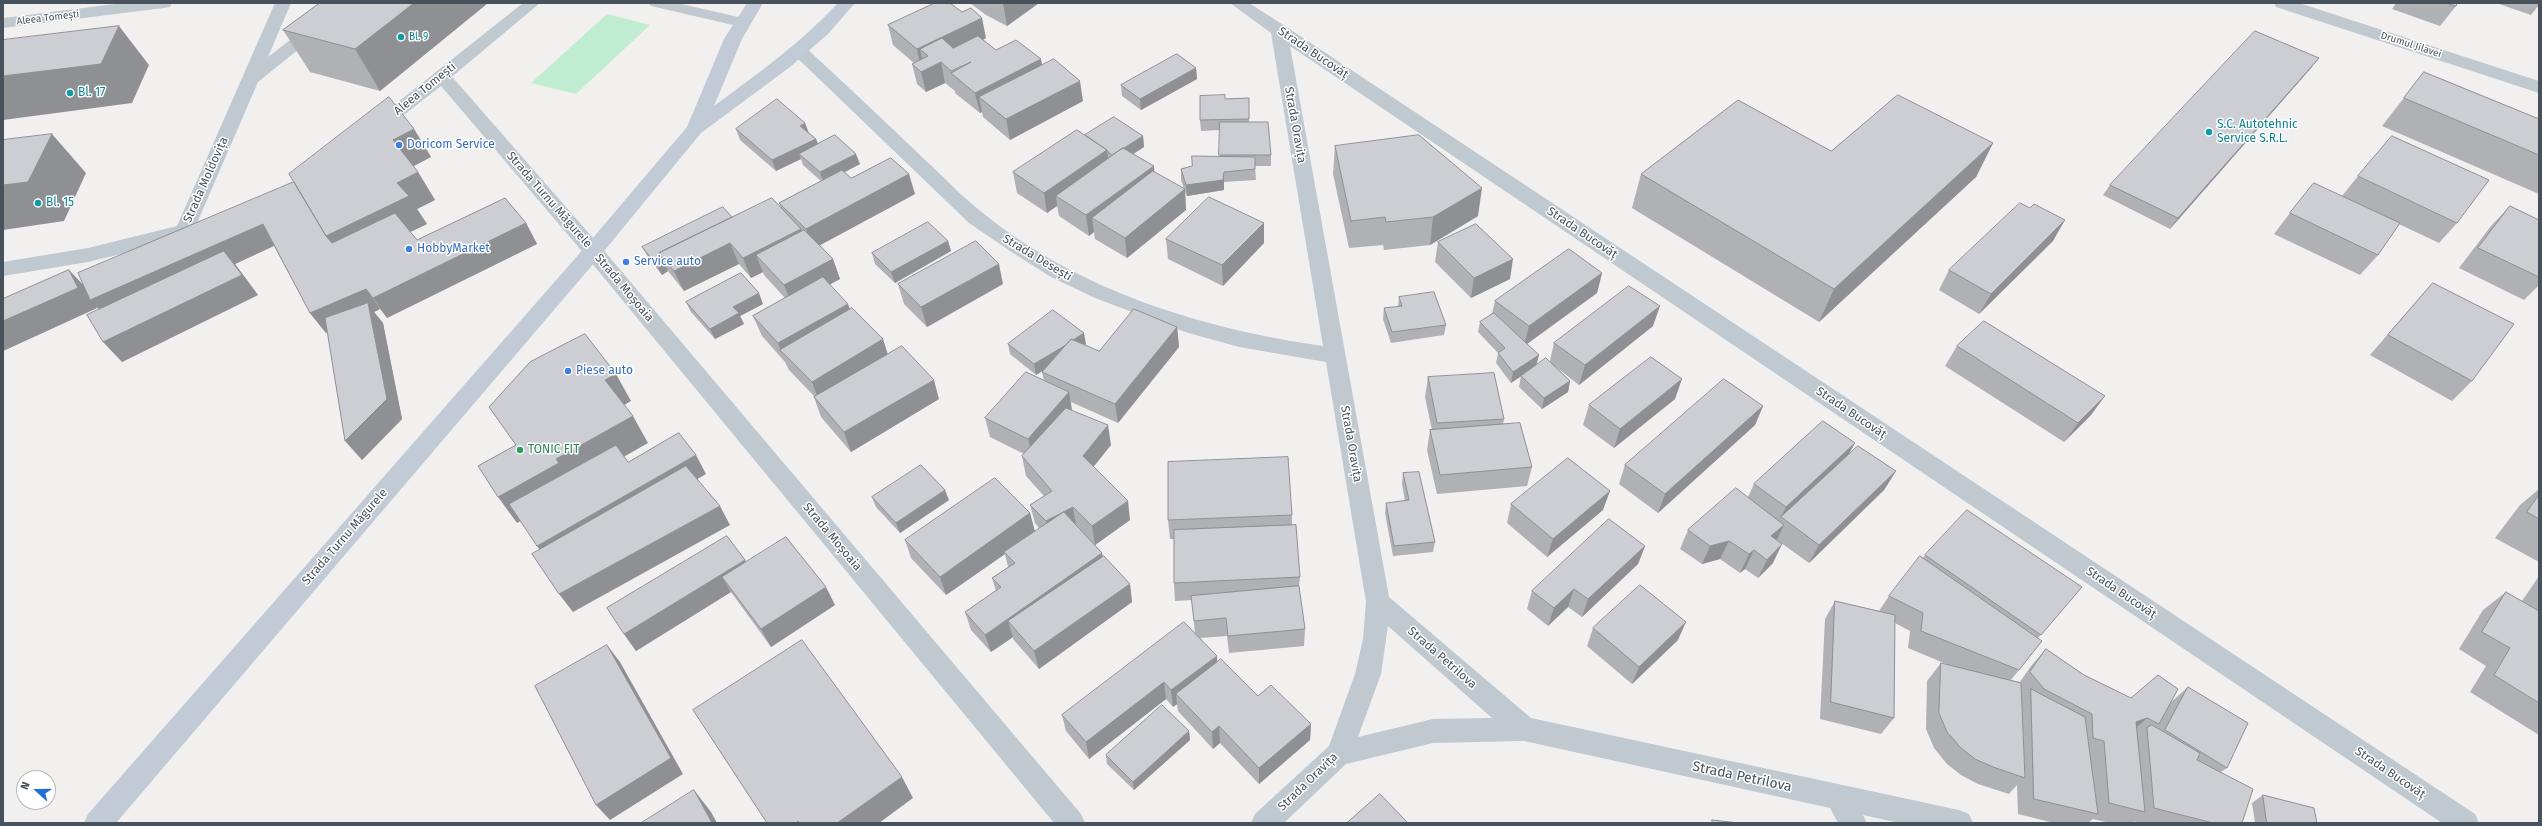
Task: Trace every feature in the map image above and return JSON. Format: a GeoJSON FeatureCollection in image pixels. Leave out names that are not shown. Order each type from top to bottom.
{"type":"FeatureCollection","features":[{"type":"Feature","properties":{"kind":"main road","name":"Strada Turnu Măgurele"},"geometry":{"type":"LineString","coordinates":[[695,129],[742,22],[755,3]]}},
{"type":"Feature","properties":{"kind":"main road","name":"Strada Turnu Măgurele"},"geometry":{"type":"LineString","coordinates":[[98,823],[593,251],[695,129],[799,51],[847,3]]}},
{"type":"Feature","properties":{"kind":"street","name":"Aleea Tomești"},"geometry":{"type":"LineString","coordinates":[[3,23],[164,3]]}},
{"type":"Feature","properties":{"kind":"street","name":"Strada Moldovița"},"geometry":{"type":"LineString","coordinates":[[3,269],[88,255],[184,232],[283,3]]}},
{"type":"Feature","properties":{"kind":"street"},"geometry":{"type":"LineString","coordinates":[[250,80],[348,3]]}},
{"type":"Feature","properties":{"kind":"street","name":"Strada Bucovăț"},"geometry":{"type":"LineString","coordinates":[[1230,3],[1246,8],[2465,823]]}},
{"type":"Feature","properties":{"kind":"street","name":"Drumul Jilavei"},"geometry":{"type":"LineString","coordinates":[[2282,3],[2539,88]]}},
{"type":"Feature","properties":{"kind":"street","name":"Strada Oravița"},"geometry":{"type":"LineString","coordinates":[[1264,823],[1339,754],[1368,674],[1378,602],[1279,30]]}},
{"type":"Feature","properties":{"kind":"street","name":"Strada Desești"},"geometry":{"type":"LineString","coordinates":[[799,51],[976,218],[1006,240],[1045,265],[1117,300],[1194,328],[1263,346],[1336,356]]}},
{"type":"Feature","properties":{"kind":"street","name":"Aleea Tomești"},"geometry":{"type":"LineString","coordinates":[[363,138],[442,76]]}},
{"type":"Feature","properties":{"kind":"street","name":"Strada Turnu Măgurele"},"geometry":{"type":"LineString","coordinates":[[442,76],[593,251]]}},
{"type":"Feature","properties":{"kind":"street"},"geometry":{"type":"LineString","coordinates":[[184,232],[206,224]]}},
{"type":"Feature","properties":{"kind":"street","name":"Strada Moșoaia"},"geometry":{"type":"LineString","coordinates":[[593,251],[1071,823]]}},
{"type":"Feature","properties":{"kind":"street","name":"Strada Petrilova"},"geometry":{"type":"LineString","coordinates":[[1378,602],[1524,729]]}},
{"type":"Feature","properties":{"kind":"street","name":"Strada Petrilova"},"geometry":{"type":"LineString","coordinates":[[1339,754],[1433,731],[1524,729],[1959,823]]}},
{"type":"Feature","properties":{"kind":"street"},"geometry":{"type":"LineString","coordinates":[[1839,798],[1853,823]]}},
{"type":"Feature","properties":{"kind":"lane","name":"Aleea Tomești"},"geometry":{"type":"LineString","coordinates":[[442,76],[532,3]]}},
{"type":"Feature","properties":{"kind":"lane"},"geometry":{"type":"LineString","coordinates":[[656,3],[742,22]]}},
{"type":"Feature","properties":{"kind":"green space"},"geometry":{"type":"Polygon","coordinates":[[[607,14],[650,25],[576,94],[531,83],[607,14]]]}},
{"type":"Feature","properties":{"kind":"building"},"geometry":{"type":"Polygon","coordinates":[[[320,3],[414,3],[355,49],[283,30],[320,3]]]}},
{"type":"Feature","properties":{"kind":"building"},"geometry":{"type":"Polygon","coordinates":[[[935,3],[950,3],[962,12],[971,8],[982,18],[917,49],[888,25],[935,3]]]}},
{"type":"Feature","properties":{"kind":"building"},"geometry":{"type":"Polygon","coordinates":[[[2447,3],[2457,3],[2456,6],[2447,3]]]}},
{"type":"Feature","properties":{"kind":"building"},"geometry":{"type":"Polygon","coordinates":[[[119,26],[101,64],[3,76],[3,40],[119,26]]]}},
{"type":"Feature","properties":{"kind":"building","name":"S.C. Autotehnic Service S.R.L."},"geometry":{"type":"Polygon","coordinates":[[[2255,31],[2319,58],[2178,218],[2110,185],[2255,31]]]}},
{"type":"Feature","properties":{"kind":"building"},"geometry":{"type":"Polygon","coordinates":[[[978,36],[996,50],[1016,40],[1041,59],[975,93],[951,73],[971,62],[951,71],[941,62],[921,72],[912,64],[928,56],[920,49],[942,38],[953,48],[978,36]]]}},
{"type":"Feature","properties":{"kind":"building"},"geometry":{"type":"Polygon","coordinates":[[[1177,54],[1196,68],[1140,99],[1121,85],[1177,54]]]}},
{"type":"Feature","properties":{"kind":"building"},"geometry":{"type":"Polygon","coordinates":[[[1054,59],[1080,81],[1006,119],[979,97],[1054,59]]]}},
{"type":"Feature","properties":{"kind":"building"},"geometry":{"type":"Polygon","coordinates":[[[2424,72],[2539,119],[2539,155],[2404,98],[2424,72]]]}},
{"type":"Feature","properties":{"kind":"building"},"geometry":{"type":"Polygon","coordinates":[[[1225,95],[1225,99],[1249,98],[1249,119],[1200,120],[1200,96],[1225,95]]]}},
{"type":"Feature","properties":{"kind":"building"},"geometry":{"type":"Polygon","coordinates":[[[1898,95],[1993,143],[1834,289],[1641,174],[1738,100],[1831,151],[1898,95]]]}},
{"type":"Feature","properties":{"kind":"building"},"geometry":{"type":"Polygon","coordinates":[[[389,97],[414,129],[393,140],[418,172],[397,183],[409,196],[326,236],[289,174],[389,97]]]}},
{"type":"Feature","properties":{"kind":"building"},"geometry":{"type":"Polygon","coordinates":[[[777,99],[805,123],[800,126],[816,139],[772,160],[736,129],[777,99]]]}},
{"type":"Feature","properties":{"kind":"building"},"geometry":{"type":"Polygon","coordinates":[[[1114,117],[1143,136],[1112,155],[1085,135],[1114,117]]]}},
{"type":"Feature","properties":{"kind":"building"},"geometry":{"type":"Polygon","coordinates":[[[1220,122],[1268,122],[1271,155],[1219,155],[1220,122]]]}},
{"type":"Feature","properties":{"kind":"building"},"geometry":{"type":"Polygon","coordinates":[[[1077,130],[1107,150],[1044,193],[1013,172],[1077,130]]]}},
{"type":"Feature","properties":{"kind":"building"},"geometry":{"type":"Polygon","coordinates":[[[52,134],[28,182],[3,185],[3,140],[52,134]]]}},
{"type":"Feature","properties":{"kind":"building"},"geometry":{"type":"Polygon","coordinates":[[[835,135],[856,154],[820,172],[799,154],[835,135]]]}},
{"type":"Feature","properties":{"kind":"building"},"geometry":{"type":"Polygon","coordinates":[[[1419,135],[1482,188],[1433,217],[1386,222],[1385,217],[1351,221],[1335,146],[1419,135]]]}},
{"type":"Feature","properties":{"kind":"building"},"geometry":{"type":"Polygon","coordinates":[[[2392,136],[2489,180],[2457,223],[2358,176],[2392,136]]]}},
{"type":"Feature","properties":{"kind":"building"},"geometry":{"type":"Polygon","coordinates":[[[1123,148],[1154,166],[1086,215],[1056,196],[1123,148]]]}},
{"type":"Feature","properties":{"kind":"building"},"geometry":{"type":"Polygon","coordinates":[[[1192,156],[1255,157],[1255,169],[1224,172],[1223,180],[1186,185],[1181,169],[1192,166],[1192,156]]]}},
{"type":"Feature","properties":{"kind":"building"},"geometry":{"type":"Polygon","coordinates":[[[891,158],[909,174],[806,229],[779,203],[842,170],[851,178],[891,158]]]}},
{"type":"Feature","properties":{"kind":"building"},"geometry":{"type":"Polygon","coordinates":[[[1153,171],[1185,189],[1125,238],[1092,218],[1153,171]]]}},
{"type":"Feature","properties":{"kind":"building"},"geometry":{"type":"Polygon","coordinates":[[[294,182],[326,236],[332,243],[395,213],[417,240],[505,198],[526,223],[373,298],[366,289],[310,313],[263,224],[90,300],[78,273],[294,182]]]}},
{"type":"Feature","properties":{"kind":"building"},"geometry":{"type":"Polygon","coordinates":[[[2314,183],[2400,223],[2378,255],[2290,213],[2314,183]]]}},
{"type":"Feature","properties":{"kind":"building"},"geometry":{"type":"Polygon","coordinates":[[[1209,197],[1264,223],[1222,265],[1166,239],[1209,197]]]}},
{"type":"Feature","properties":{"kind":"building"},"geometry":{"type":"Polygon","coordinates":[[[772,198],[801,229],[743,258],[730,243],[674,271],[659,253],[772,198]]]}},
{"type":"Feature","properties":{"kind":"building"},"geometry":{"type":"Polygon","coordinates":[[[2020,203],[2030,208],[2034,204],[2065,220],[1991,294],[1949,270],[2020,203]]]}},
{"type":"Feature","properties":{"kind":"building"},"geometry":{"type":"Polygon","coordinates":[[[2510,206],[2539,220],[2539,277],[2478,248],[2510,206]]]}},
{"type":"Feature","properties":{"kind":"building"},"geometry":{"type":"Polygon","coordinates":[[[723,207],[732,217],[659,253],[663,260],[656,264],[642,247],[723,207]]]}},
{"type":"Feature","properties":{"kind":"building"},"geometry":{"type":"Polygon","coordinates":[[[928,222],[948,241],[891,272],[872,253],[928,222]]]}},
{"type":"Feature","properties":{"kind":"building"},"geometry":{"type":"Polygon","coordinates":[[[1476,224],[1513,259],[1474,278],[1438,242],[1476,224]]]}},
{"type":"Feature","properties":{"kind":"building"},"geometry":{"type":"Polygon","coordinates":[[[804,230],[833,259],[784,285],[756,255],[804,230]]]}},
{"type":"Feature","properties":{"kind":"building"},"geometry":{"type":"Polygon","coordinates":[[[976,241],[999,264],[921,307],[898,284],[976,241]]]}},
{"type":"Feature","properties":{"kind":"building"},"geometry":{"type":"Polygon","coordinates":[[[1569,249],[1602,273],[1529,326],[1495,301],[1569,249]]]}},
{"type":"Feature","properties":{"kind":"building"},"geometry":{"type":"Polygon","coordinates":[[[224,251],[242,275],[103,342],[87,315],[224,251]]]}},
{"type":"Feature","properties":{"kind":"building"},"geometry":{"type":"Polygon","coordinates":[[[69,270],[78,288],[3,321],[3,299],[69,270]]]}},
{"type":"Feature","properties":{"kind":"building"},"geometry":{"type":"Polygon","coordinates":[[[741,273],[759,293],[733,307],[739,313],[710,329],[686,302],[741,273]]]}},
{"type":"Feature","properties":{"kind":"building"},"geometry":{"type":"Polygon","coordinates":[[[823,277],[848,304],[778,343],[753,316],[823,277]]]}},
{"type":"Feature","properties":{"kind":"building"},"geometry":{"type":"Polygon","coordinates":[[[2433,283],[2514,324],[2472,381],[2388,335],[2433,283]]]}},
{"type":"Feature","properties":{"kind":"building"},"geometry":{"type":"Polygon","coordinates":[[[1629,286],[1660,306],[1585,365],[1554,343],[1629,286]]]}},
{"type":"Feature","properties":{"kind":"building"},"geometry":{"type":"Polygon","coordinates":[[[1434,292],[1446,325],[1392,332],[1384,308],[1402,306],[1399,297],[1434,292]]]}},
{"type":"Feature","properties":{"kind":"building"},"geometry":{"type":"Polygon","coordinates":[[[368,303],[387,399],[345,441],[325,318],[368,303]]]}},
{"type":"Feature","properties":{"kind":"building"},"geometry":{"type":"Polygon","coordinates":[[[852,308],[883,339],[812,382],[780,350],[852,308]]]}},
{"type":"Feature","properties":{"kind":"building"},"geometry":{"type":"Polygon","coordinates":[[[1134,309],[1177,327],[1115,404],[1042,372],[1071,339],[1099,351],[1134,309]]]}},
{"type":"Feature","properties":{"kind":"building"},"geometry":{"type":"Polygon","coordinates":[[[1053,310],[1084,333],[1073,340],[1071,339],[1066,345],[1034,364],[1008,344],[1053,310]]]}},
{"type":"Feature","properties":{"kind":"building"},"geometry":{"type":"Polygon","coordinates":[[[1494,313],[1539,355],[1513,372],[1498,353],[1505,348],[1480,322],[1494,313]]]}},
{"type":"Feature","properties":{"kind":"building"},"geometry":{"type":"Polygon","coordinates":[[[1984,321],[2105,396],[2078,423],[1957,346],[1984,321]]]}},
{"type":"Feature","properties":{"kind":"building"},"geometry":{"type":"Polygon","coordinates":[[[585,334],[616,374],[605,380],[633,416],[556,459],[559,463],[498,497],[478,466],[516,445],[489,407],[530,362],[585,334]]]}},
{"type":"Feature","properties":{"kind":"building"},"geometry":{"type":"Polygon","coordinates":[[[902,346],[934,380],[844,432],[814,397],[902,346]]]}},
{"type":"Feature","properties":{"kind":"building"},"geometry":{"type":"Polygon","coordinates":[[[1651,357],[1682,379],[1620,429],[1589,405],[1651,357]]]}},
{"type":"Feature","properties":{"kind":"building"},"geometry":{"type":"Polygon","coordinates":[[[1546,358],[1570,381],[1544,398],[1521,376],[1546,358]]]}},
{"type":"Feature","properties":{"kind":"building"},"geometry":{"type":"Polygon","coordinates":[[[1026,372],[1069,392],[1028,439],[985,418],[1026,372]]]}},
{"type":"Feature","properties":{"kind":"building"},"geometry":{"type":"Polygon","coordinates":[[[1494,373],[1504,419],[1437,423],[1428,377],[1494,373]]]}},
{"type":"Feature","properties":{"kind":"building"},"geometry":{"type":"Polygon","coordinates":[[[1724,379],[1763,406],[1665,494],[1625,465],[1724,379]]]}},
{"type":"Feature","properties":{"kind":"building"},"geometry":{"type":"Polygon","coordinates":[[[1066,408],[1108,425],[1083,456],[1128,501],[1092,526],[1073,507],[1046,521],[1030,505],[1052,491],[1022,456],[1066,408]]]}},
{"type":"Feature","properties":{"kind":"building"},"geometry":{"type":"Polygon","coordinates":[[[1823,421],[1855,443],[1786,507],[1754,484],[1823,421]]]}},
{"type":"Feature","properties":{"kind":"building"},"geometry":{"type":"Polygon","coordinates":[[[1520,423],[1532,467],[1440,475],[1430,430],[1520,423]]]}},
{"type":"Feature","properties":{"kind":"building"},"geometry":{"type":"Polygon","coordinates":[[[679,433],[696,455],[537,546],[509,504],[616,445],[628,462],[679,433]]]}},
{"type":"Feature","properties":{"kind":"building"},"geometry":{"type":"Polygon","coordinates":[[[1858,446],[1896,471],[1819,545],[1781,517],[1858,446]]]}},
{"type":"Feature","properties":{"kind":"building"},"geometry":{"type":"Polygon","coordinates":[[[1288,457],[1292,515],[1168,520],[1168,462],[1288,457]]]}},
{"type":"Feature","properties":{"kind":"building"},"geometry":{"type":"Polygon","coordinates":[[[1568,458],[1610,491],[1553,539],[1511,504],[1568,458]]]}},
{"type":"Feature","properties":{"kind":"building"},"geometry":{"type":"Polygon","coordinates":[[[921,465],[945,490],[896,523],[872,497],[921,465]]]}},
{"type":"Feature","properties":{"kind":"building"},"geometry":{"type":"Polygon","coordinates":[[[686,466],[720,506],[559,594],[532,554],[686,466]]]}},
{"type":"Feature","properties":{"kind":"building"},"geometry":{"type":"Polygon","coordinates":[[[1419,472],[1435,542],[1394,546],[1386,503],[1409,500],[1403,473],[1419,472]]]}},
{"type":"Feature","properties":{"kind":"building"},"geometry":{"type":"Polygon","coordinates":[[[995,478],[1030,513],[940,577],[905,540],[995,478]]]}},
{"type":"Feature","properties":{"kind":"building"},"geometry":{"type":"Polygon","coordinates":[[[1736,488],[1784,525],[1771,536],[1782,544],[1767,560],[1754,550],[1749,554],[1729,541],[1710,546],[1688,530],[1736,488]]]}},
{"type":"Feature","properties":{"kind":"building"},"geometry":{"type":"Polygon","coordinates":[[[2539,495],[2539,519],[2527,512],[2539,495]]]}},
{"type":"Feature","properties":{"kind":"building"},"geometry":{"type":"Polygon","coordinates":[[[1967,510],[2082,587],[2041,635],[1925,555],[1967,510]]]}},
{"type":"Feature","properties":{"kind":"building"},"geometry":{"type":"Polygon","coordinates":[[[1064,512],[1102,553],[985,635],[965,612],[1001,587],[992,578],[1015,563],[1004,552],[1064,512]]]}},
{"type":"Feature","properties":{"kind":"building"},"geometry":{"type":"Polygon","coordinates":[[[1609,519],[1645,546],[1588,599],[1574,589],[1554,608],[1532,591],[1609,519]]]}},
{"type":"Feature","properties":{"kind":"building"},"geometry":{"type":"Polygon","coordinates":[[[1296,525],[1300,577],[1174,583],[1174,530],[1296,525]]]}},
{"type":"Feature","properties":{"kind":"building"},"geometry":{"type":"Polygon","coordinates":[[[727,536],[745,560],[624,634],[607,608],[727,536]]]}},
{"type":"Feature","properties":{"kind":"building"},"geometry":{"type":"Polygon","coordinates":[[[786,537],[826,587],[761,629],[722,577],[786,537]]]}},
{"type":"Feature","properties":{"kind":"building"},"geometry":{"type":"Polygon","coordinates":[[[1104,556],[1130,584],[1034,651],[1008,621],[1104,556]]]}},
{"type":"Feature","properties":{"kind":"building"},"geometry":{"type":"Polygon","coordinates":[[[1920,556],[2042,641],[2019,670],[1921,631],[1923,613],[1889,596],[1920,556]]]}},
{"type":"Feature","properties":{"kind":"building"},"geometry":{"type":"Polygon","coordinates":[[[1640,585],[1686,622],[1639,667],[1593,628],[1640,585]]]}},
{"type":"Feature","properties":{"kind":"building"},"geometry":{"type":"Polygon","coordinates":[[[1299,586],[1305,629],[1228,636],[1226,618],[1194,621],[1191,596],[1299,586]]]}},
{"type":"Feature","properties":{"kind":"building"},"geometry":{"type":"Polygon","coordinates":[[[2506,592],[2539,611],[2539,703],[2494,675],[2510,648],[2482,632],[2506,592]]]}},
{"type":"Feature","properties":{"kind":"building"},"geometry":{"type":"Polygon","coordinates":[[[1835,601],[1895,615],[1894,718],[1831,702],[1835,601]]]}},
{"type":"Feature","properties":{"kind":"building"},"geometry":{"type":"Polygon","coordinates":[[[1184,622],[1217,656],[1171,690],[1164,682],[1086,742],[1062,715],[1184,622]]]}},
{"type":"Feature","properties":{"kind":"building"},"geometry":{"type":"Polygon","coordinates":[[[802,640],[902,777],[837,823],[799,823],[798,821],[796,823],[767,823],[693,710],[802,640]]]}},
{"type":"Feature","properties":{"kind":"building"},"geometry":{"type":"Polygon","coordinates":[[[607,645],[671,758],[596,805],[535,686],[607,645]]]}},
{"type":"Feature","properties":{"kind":"building"},"geometry":{"type":"Polygon","coordinates":[[[2046,649],[2084,675],[2131,698],[2158,675],[2178,689],[2159,724],[2147,718],[2136,722],[2145,812],[2109,803],[2104,741],[2093,738],[2092,714],[2044,689],[2030,672],[2046,649]]]}},
{"type":"Feature","properties":{"kind":"building"},"geometry":{"type":"Polygon","coordinates":[[[1221,659],[1258,696],[1271,685],[1311,724],[1259,768],[1219,726],[1212,732],[1176,694],[1221,659]]]}},
{"type":"Feature","properties":{"kind":"building"},"geometry":{"type":"Polygon","coordinates":[[[1941,663],[2021,683],[2025,778],[1975,759],[1961,748],[1947,732],[1939,713],[1941,663]]]}},
{"type":"Feature","properties":{"kind":"building"},"geometry":{"type":"Polygon","coordinates":[[[2188,687],[2248,723],[2227,768],[2165,730],[2188,687]]]}},
{"type":"Feature","properties":{"kind":"building"},"geometry":{"type":"Polygon","coordinates":[[[2031,689],[2085,717],[2098,814],[2034,799],[2031,689]]]}},
{"type":"Feature","properties":{"kind":"building"},"geometry":{"type":"Polygon","coordinates":[[[1162,705],[1189,731],[1133,782],[1106,755],[1162,705]]]}},
{"type":"Feature","properties":{"kind":"building"},"geometry":{"type":"Polygon","coordinates":[[[2152,725],[2200,753],[2197,760],[2253,789],[2242,823],[2213,823],[2154,808],[2147,728],[2152,725]]]}},
{"type":"Feature","properties":{"kind":"building"},"geometry":{"type":"Polygon","coordinates":[[[694,790],[712,823],[641,823],[694,790]]]}},
{"type":"Feature","properties":{"kind":"building"},"geometry":{"type":"Polygon","coordinates":[[[1380,794],[1408,823],[1347,823],[1380,794]]]}},
{"type":"Feature","properties":{"kind":"building"},"geometry":{"type":"Polygon","coordinates":[[[2263,795],[2314,808],[2317,823],[2267,823],[2263,795]]]}},
{"type":"Feature","properties":{"kind":"building"},"geometry":{"type":"Polygon","coordinates":[[[1712,820],[1739,823],[1713,823],[1712,820]]]}},
{"type":"Feature","properties":{"kind":"place","name":"Bl. 9"},"geometry":{"type":"Point","coordinates":[401,37]}},
{"type":"Feature","properties":{"kind":"place","name":"Bl. 17"},"geometry":{"type":"Point","coordinates":[70,93]}},
{"type":"Feature","properties":{"kind":"place","name":"S.C. Autotehnic Service S.R.L."},"geometry":{"type":"Point","coordinates":[2209,132]}},
{"type":"Feature","properties":{"kind":"place","name":"Doricom Service"},"geometry":{"type":"Point","coordinates":[399,145]}},
{"type":"Feature","properties":{"kind":"place","name":"Bl. 15"},"geometry":{"type":"Point","coordinates":[38,203]}},
{"type":"Feature","properties":{"kind":"place","name":"HobbyMarket"},"geometry":{"type":"Point","coordinates":[409,249]}},
{"type":"Feature","properties":{"kind":"place","name":"Service auto"},"geometry":{"type":"Point","coordinates":[626,262]}},
{"type":"Feature","properties":{"kind":"place","name":"Piese auto"},"geometry":{"type":"Point","coordinates":[568,371]}},
{"type":"Feature","properties":{"kind":"place","name":"TONIC FIT"},"geometry":{"type":"Point","coordinates":[520,450]}}]}
